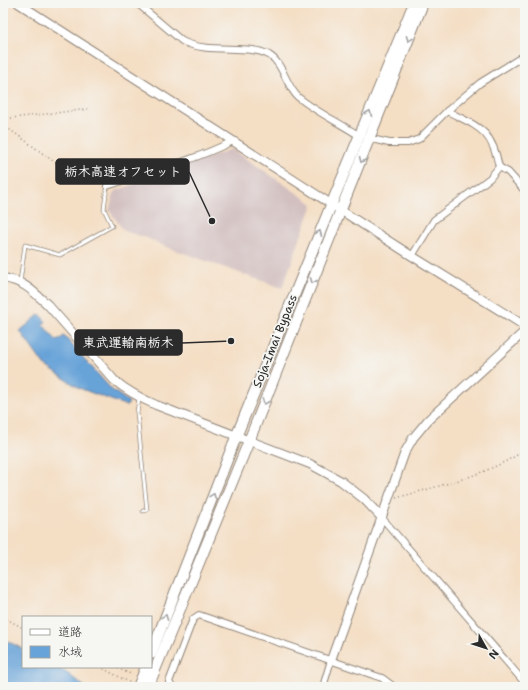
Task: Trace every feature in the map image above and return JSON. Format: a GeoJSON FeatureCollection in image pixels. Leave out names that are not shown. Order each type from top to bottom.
{"type":"FeatureCollection","features":[{"type":"Feature","properties":{"kind":"main road","name":"Soja-Imai Bypass"},"geometry":{"type":"LineString","coordinates":[[152,651],[236,437],[414,3]]}},
{"type":"Feature","properties":{"kind":"main road","name":"Soja-Imai Bypass"},"geometry":{"type":"LineString","coordinates":[[148,687],[342,211],[424,3]]}},
{"type":"Feature","properties":{"kind":"main road"},"geometry":{"type":"LineString","coordinates":[[138,687],[146,668]]}},
{"type":"Feature","properties":{"kind":"street"},"geometry":{"type":"LineString","coordinates":[[18,3],[331,205],[525,326]]}},
{"type":"Feature","properties":{"kind":"street"},"geometry":{"type":"LineString","coordinates":[[137,3],[182,41],[190,45],[212,49],[260,52],[270,56],[277,63],[297,96],[318,111],[355,133]]}},
{"type":"Feature","properties":{"kind":"street"},"geometry":{"type":"LineString","coordinates":[[376,140],[389,143],[408,143],[419,139],[447,111],[480,83],[525,55]]}},
{"type":"Feature","properties":{"kind":"street"},"geometry":{"type":"LineString","coordinates":[[447,111],[482,129],[490,140],[496,153],[499,167],[508,172],[525,191]]}},
{"type":"Feature","properties":{"kind":"street"},"geometry":{"type":"LineString","coordinates":[[107,186],[216,150],[233,141]]}},
{"type":"Feature","properties":{"kind":"street"},"geometry":{"type":"LineString","coordinates":[[412,256],[434,220],[490,178],[499,167]]}},
{"type":"Feature","properties":{"kind":"street"},"geometry":{"type":"LineString","coordinates":[[3,278],[20,282],[27,286],[48,305],[114,380],[139,398],[236,437],[310,464],[341,481],[364,499],[382,518],[525,683]]}},
{"type":"Feature","properties":{"kind":"street"},"geometry":{"type":"LineString","coordinates":[[322,687],[405,452],[413,438],[428,420],[525,331]]}},
{"type":"Feature","properties":{"kind":"street"},"geometry":{"type":"LineString","coordinates":[[172,687],[169,682],[193,619],[199,615],[382,678],[394,687]]}},
{"type":"Feature","properties":{"kind":"lane"},"geometry":{"type":"LineString","coordinates":[[20,282],[25,245],[60,255],[112,226],[104,209],[107,186]]}},
{"type":"Feature","properties":{"kind":"lane"},"geometry":{"type":"LineString","coordinates":[[139,398],[137,413],[147,510],[143,511]]}},
{"type":"Feature","properties":{"kind":"path"},"geometry":{"type":"LineString","coordinates":[[3,119],[89,109]]}},
{"type":"Feature","properties":{"kind":"path"},"geometry":{"type":"LineString","coordinates":[[3,125],[53,161],[107,186]]}},
{"type":"Feature","properties":{"kind":"path"},"geometry":{"type":"LineString","coordinates":[[389,500],[474,476],[513,458],[525,450]]}},
{"type":"Feature","properties":{"kind":"path"},"geometry":{"type":"LineString","coordinates":[[3,617],[22,627]]}},
{"type":"Feature","properties":{"kind":"path"},"geometry":{"type":"LineString","coordinates":[[102,668],[138,687]]}},
{"type":"Feature","properties":{"kind":"path"},"geometry":{"type":"LineString","coordinates":[[116,668],[131,674]]}},
{"type":"Feature","properties":{"kind":"shaded area"},"geometry":{"type":"Polygon","coordinates":[[[232,149],[313,204],[282,288],[164,246],[147,238],[124,231],[109,210],[115,191],[232,149]]]}},
{"type":"Feature","properties":{"kind":"water"},"geometry":{"type":"Polygon","coordinates":[[[40,314],[46,322],[42,324],[57,341],[64,336],[112,390],[129,402],[127,406],[79,388],[44,365],[20,331],[40,314]]]}},
{"type":"Feature","properties":{"kind":"water"},"geometry":{"type":"Polygon","coordinates":[[[3,639],[22,648],[22,668],[59,668],[85,687],[3,687],[3,639]]]}},
{"type":"Feature","properties":{"kind":"place","name":"栃木高速オフセット"},"geometry":{"type":"Point","coordinates":[212,221]}},
{"type":"Feature","properties":{"kind":"place","name":"東武運輸南栃木"},"geometry":{"type":"Point","coordinates":[231,341]}}]}
